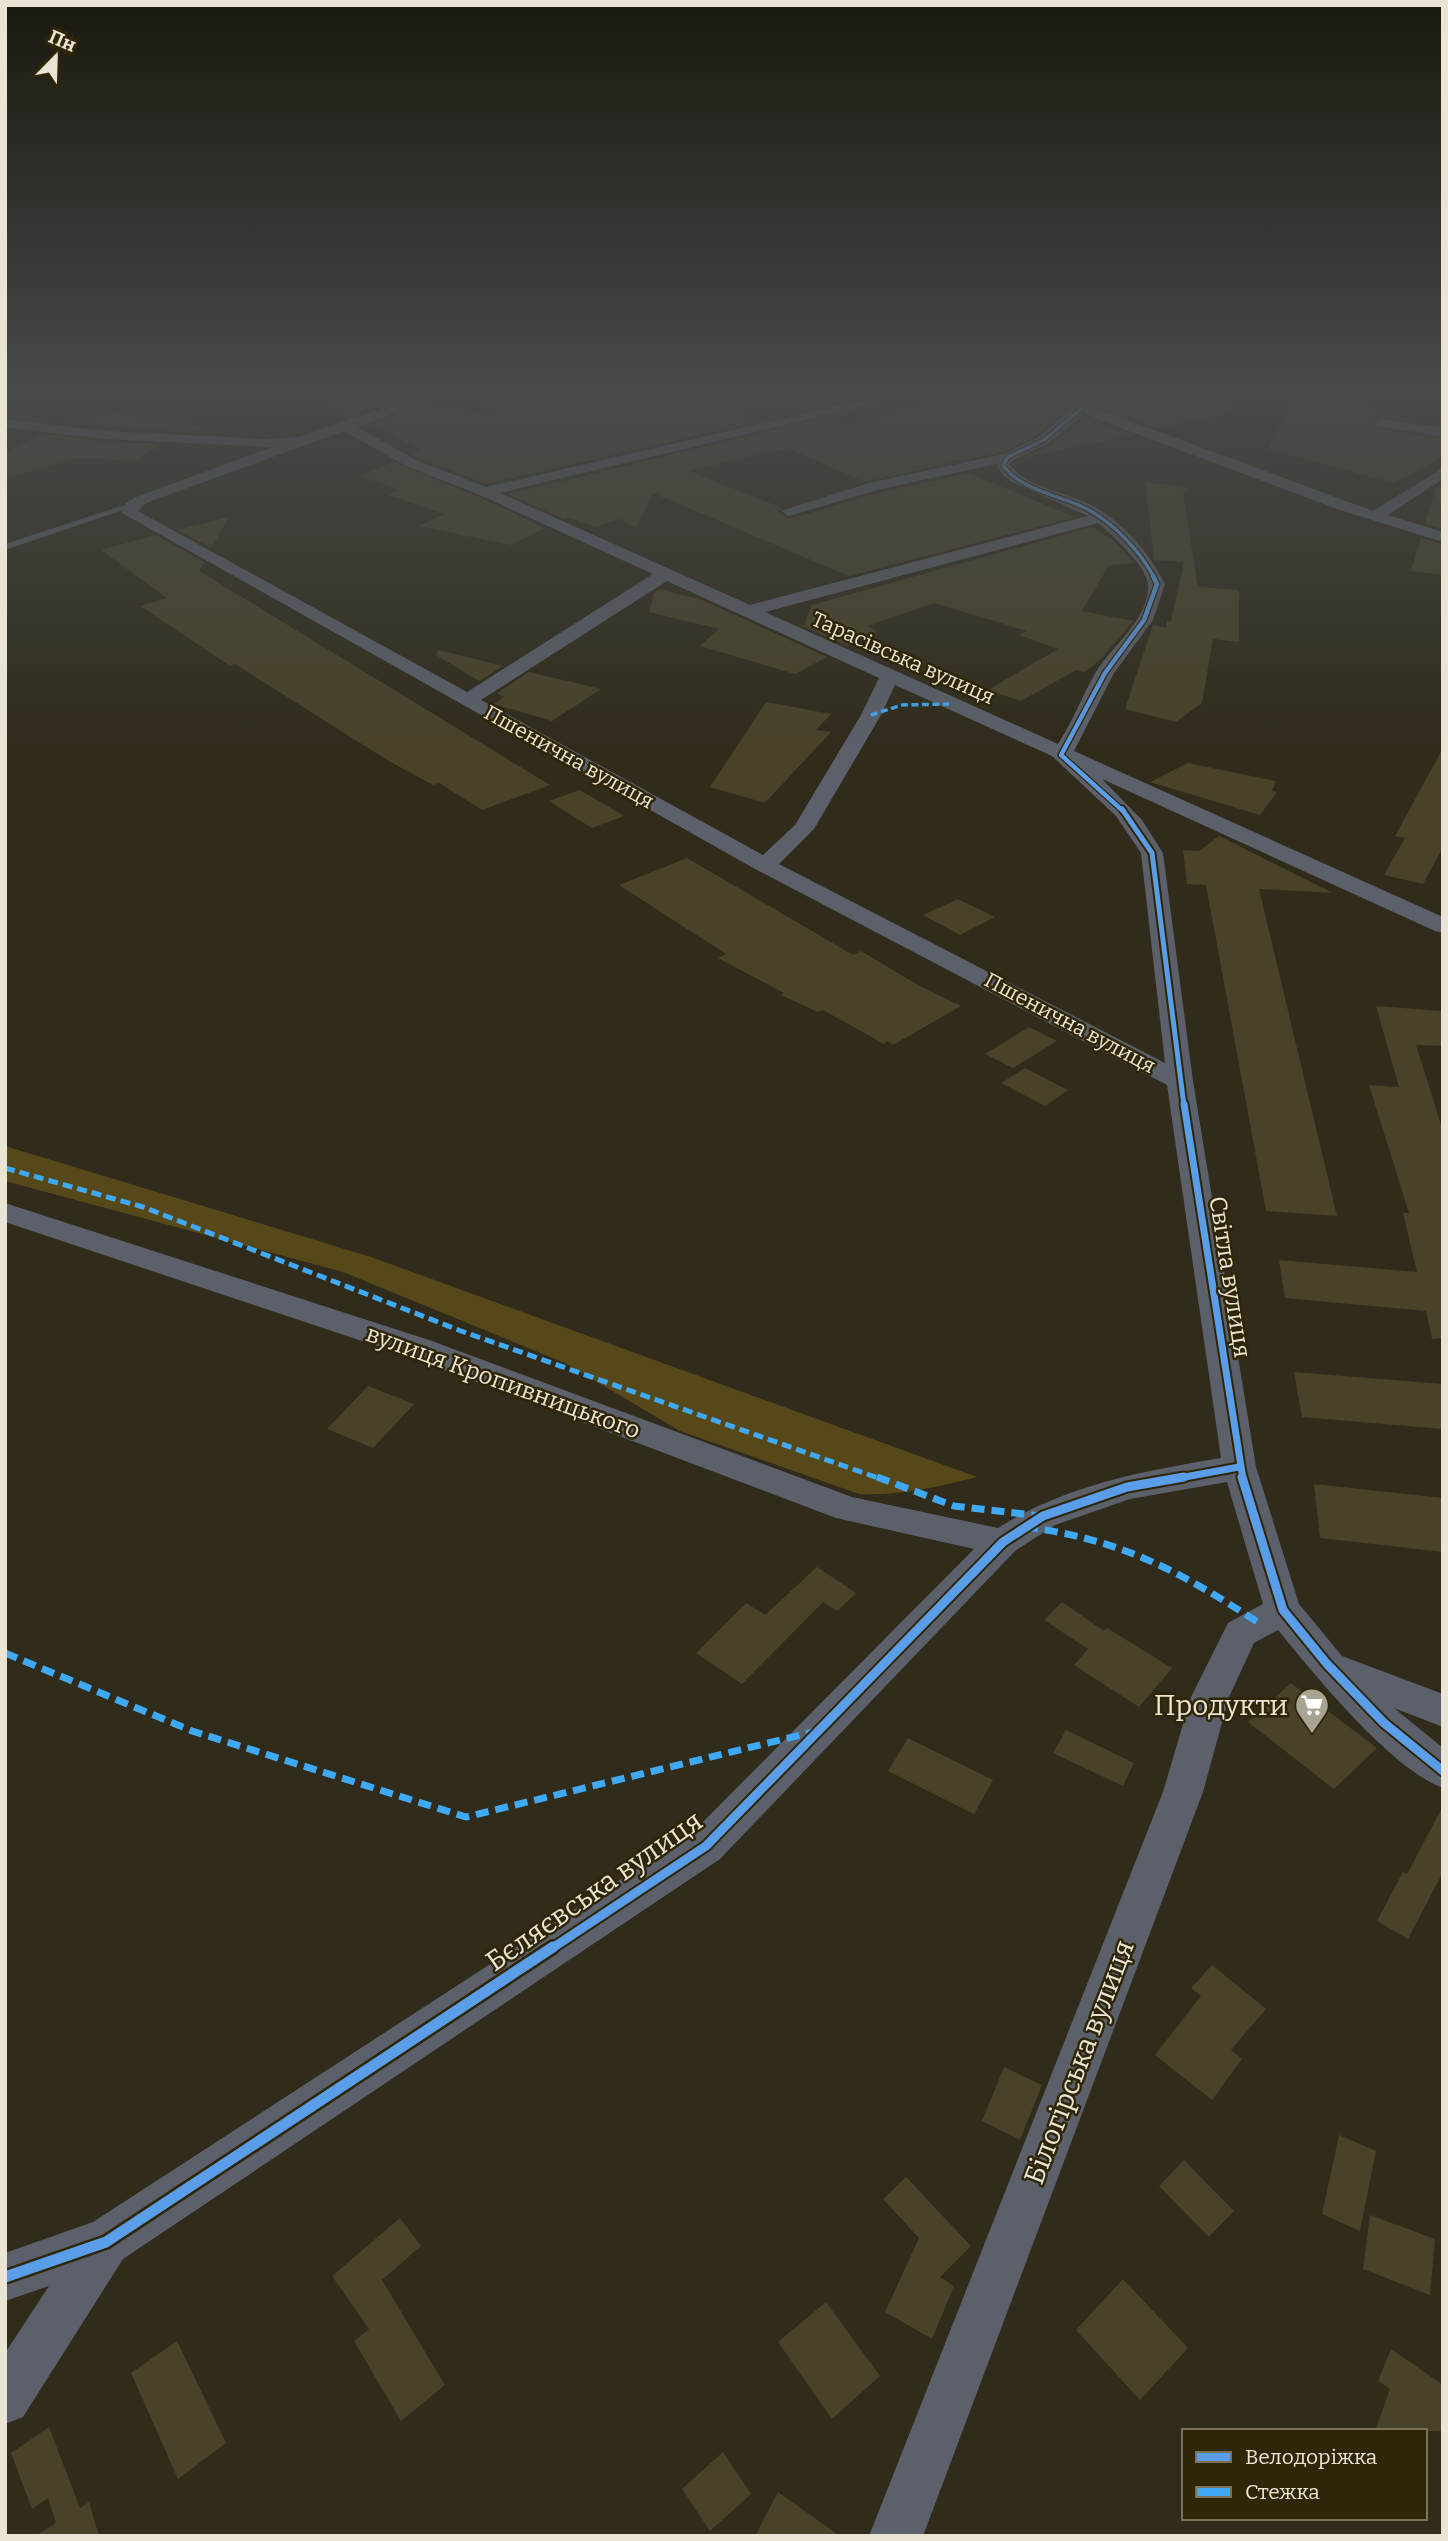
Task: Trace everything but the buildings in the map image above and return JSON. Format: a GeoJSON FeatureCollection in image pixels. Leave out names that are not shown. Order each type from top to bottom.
{"type":"FeatureCollection","features":[{"type":"Feature","properties":{"kind":"street","name":"Пшенична вулиця"},"geometry":{"type":"LineString","coordinates":[[129,510],[132,516],[765,865],[1180,1081]]}},
{"type":"Feature","properties":{"kind":"street","name":"Тарасівська вулиця"},"geometry":{"type":"LineString","coordinates":[[523,510],[1061,755],[1440,918]]}},
{"type":"Feature","properties":{"kind":"street"},"geometry":{"type":"LineString","coordinates":[[789,511],[794,510]]}},
{"type":"Feature","properties":{"kind":"street"},"geometry":{"type":"LineString","coordinates":[[1061,755],[1080,729],[1104,676],[1145,620],[1156,593],[1153,575],[1100,518],[1086,510]]}},
{"type":"Feature","properties":{"kind":"street"},"geometry":{"type":"LineString","coordinates":[[1354,510],[1443,537]]}},
{"type":"Feature","properties":{"kind":"street"},"geometry":{"type":"LineString","coordinates":[[1374,517],[1385,510]]}},
{"type":"Feature","properties":{"kind":"street"},"geometry":{"type":"LineString","coordinates":[[745,612],[1100,518]]}},
{"type":"Feature","properties":{"kind":"street"},"geometry":{"type":"LineString","coordinates":[[468,701],[664,575]]}},
{"type":"Feature","properties":{"kind":"street"},"geometry":{"type":"LineString","coordinates":[[765,865],[803,829],[871,715],[889,677]]}},
{"type":"Feature","properties":{"kind":"street","name":"Світла вулиця"},"geometry":{"type":"LineString","coordinates":[[1061,755],[1111,798],[1144,837],[1152,853],[1180,1081],[1239,1466],[1283,1610],[1327,1664],[1384,1723],[1443,1771]]}},
{"type":"Feature","properties":{"kind":"street","name":"вулиця Кропивницького"},"geometry":{"type":"LineString","coordinates":[[5,1212],[421,1349],[848,1509],[1003,1542]]}},
{"type":"Feature","properties":{"kind":"street","name":"Бєляєвська вулиця"},"geometry":{"type":"LineString","coordinates":[[5,2277],[106,2242],[706,1846],[1003,1542],[1043,1516],[1127,1488],[1239,1466]]}},
{"type":"Feature","properties":{"kind":"street","name":"Білогірська вулиця"},"geometry":{"type":"LineString","coordinates":[[896,2536],[1183,1792],[1210,1697],[1241,1633],[1283,1610]]}},
{"type":"Feature","properties":{"kind":"street"},"geometry":{"type":"LineString","coordinates":[[1327,1664],[1443,1711]]}},
{"type":"Feature","properties":{"kind":"street"},"geometry":{"type":"LineString","coordinates":[[5,2399],[106,2242]]}},
{"type":"Feature","properties":{"kind":"lane"},"geometry":{"type":"LineString","coordinates":[[5,547],[120,510]]}},
{"type":"Feature","properties":{"kind":"shaded area"},"geometry":{"type":"Polygon","coordinates":[[[5,1146],[371,1257],[977,1477],[904,1492],[859,1494],[680,1431],[565,1363],[343,1272],[5,1181],[5,1146]]]}},
{"type":"Feature","properties":{"kind":"marked path"},"geometry":{"type":"LineString","coordinates":[[871,715],[902,705],[949,704]]}},
{"type":"Feature","properties":{"kind":"marked path"},"geometry":{"type":"LineString","coordinates":[[5,1168],[143,1207],[461,1331],[795,1446],[954,1506],[1041,1516]]}},
{"type":"Feature","properties":{"kind":"marked path"},"geometry":{"type":"LineString","coordinates":[[1025,1527],[1092,1538],[1149,1558],[1259,1623]]}},
{"type":"Feature","properties":{"kind":"marked path"},"geometry":{"type":"LineString","coordinates":[[5,1653],[192,1731],[466,1817],[813,1732]]}},
{"type":"Feature","properties":{"kind":"cycle path"},"geometry":{"type":"LineString","coordinates":[[1088,510],[1120,535],[1138,554],[1157,584],[1155,597],[1144,620],[1105,673],[1061,755],[1124,812],[1135,824],[1152,853],[1180,1081],[1239,1467],[1283,1610],[1327,1664],[1384,1723],[1443,1771]]}},
{"type":"Feature","properties":{"kind":"cycle path"},"geometry":{"type":"LineString","coordinates":[[5,2277],[106,2242],[706,1846],[1003,1542],[1043,1516],[1127,1487],[1239,1467]]}},
{"type":"Feature","properties":{"kind":"place","name":"Продукти"},"geometry":{"type":"Point","coordinates":[1312,1735]}}]}
